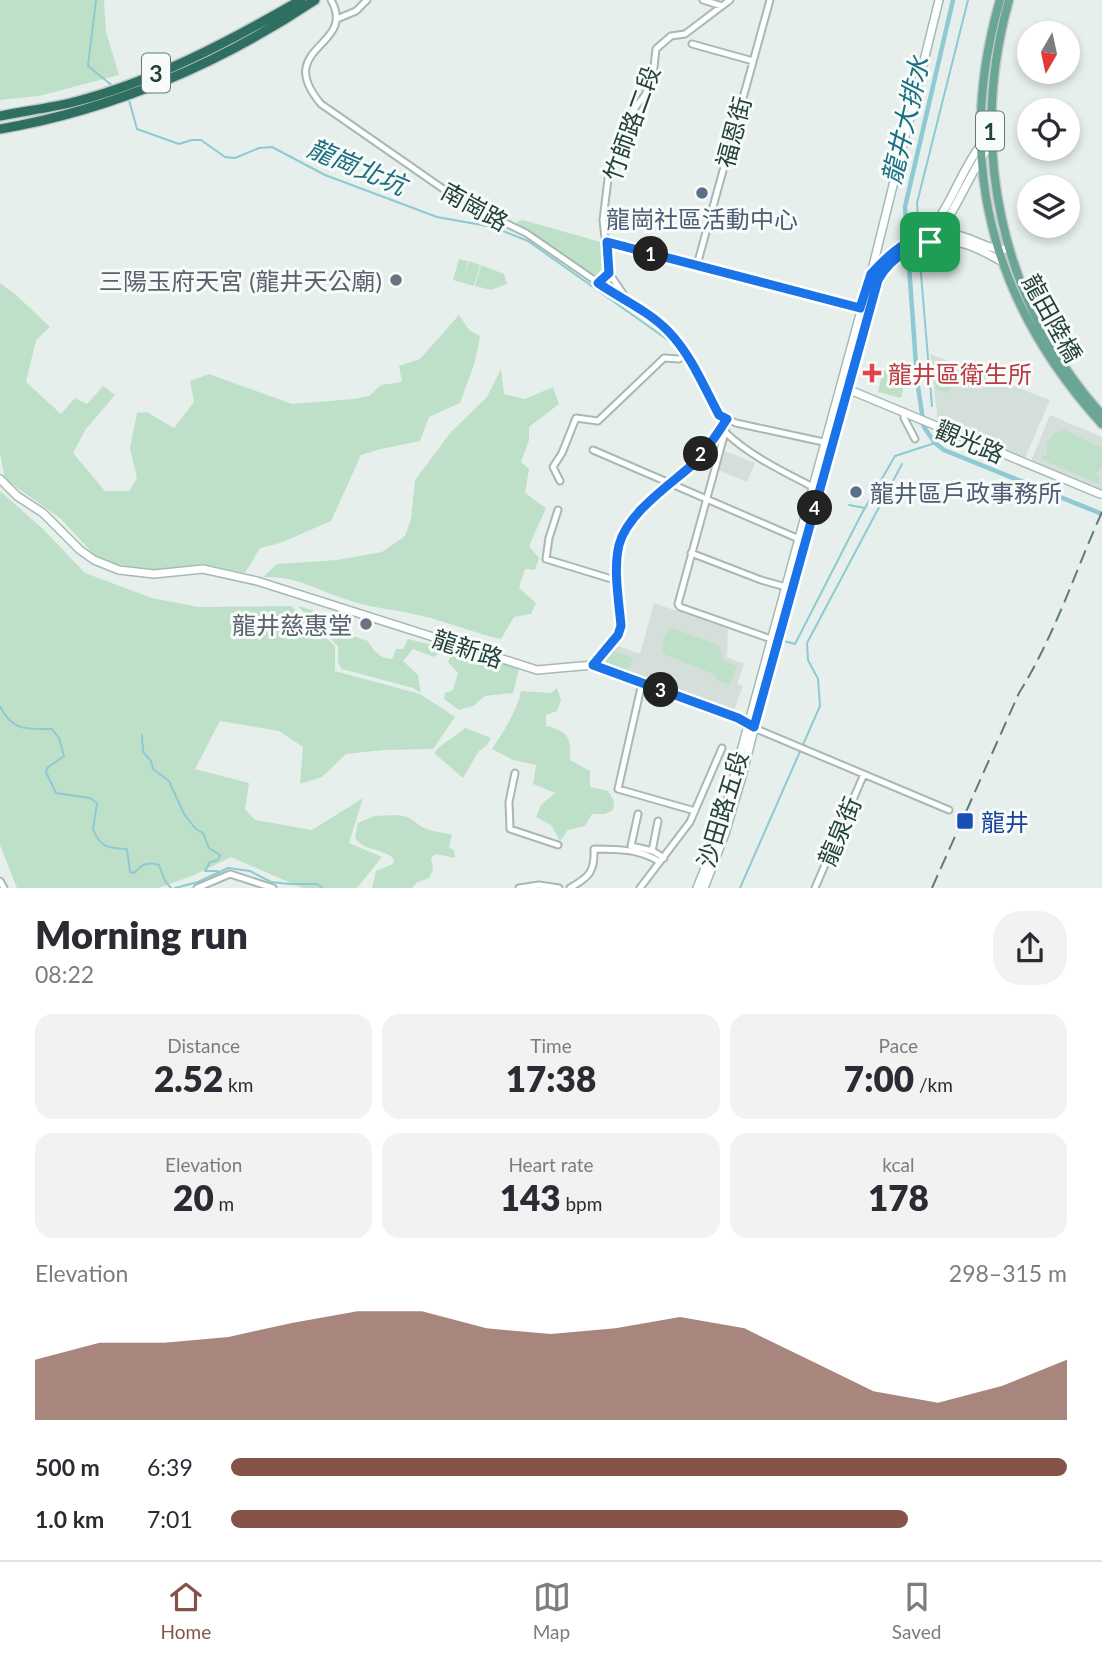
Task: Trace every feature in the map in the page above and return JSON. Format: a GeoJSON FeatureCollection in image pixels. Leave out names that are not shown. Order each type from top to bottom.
{"type":"FeatureCollection","features":[{"type":"Feature","properties":{"kind":"highway","name":"3"},"geometry":{"type":"LineString","coordinates":[[0,116],[75,102],[131,84],[190,60],[301,0]]}},
{"type":"Feature","properties":{"kind":"highway","name":"3"},"geometry":{"type":"LineString","coordinates":[[0,129],[78,112],[154,86],[272,27],[315,0]]}},
{"type":"Feature","properties":{"kind":"main road","name":"1"},"geometry":{"type":"LineString","coordinates":[[1000,0],[988,58],[980,146],[992,232],[1001,261]]}},
{"type":"Feature","properties":{"kind":"main road","name":"1"},"geometry":{"type":"LineString","coordinates":[[1009,0],[992,90],[991,145],[998,200],[1009,249]]}},
{"type":"Feature","properties":{"kind":"main road","name":"龍田陸橋"},"geometry":{"type":"LineString","coordinates":[[1009,249],[1038,323],[1088,399],[1102,415]]}},
{"type":"Feature","properties":{"kind":"main road","name":"龍田陸橋"},"geometry":{"type":"LineString","coordinates":[[1001,261],[1031,327],[1068,384],[1102,424]]}},
{"type":"Feature","properties":{"kind":"street"},"geometry":{"type":"LineString","coordinates":[[332,2],[337,19],[350,15],[368,0]]}},
{"type":"Feature","properties":{"kind":"street"},"geometry":{"type":"LineString","coordinates":[[703,0],[722,6]]}},
{"type":"Feature","properties":{"kind":"street","name":"竹師路二段"},"geometry":{"type":"LineString","coordinates":[[609,273],[603,220],[608,179],[623,146],[628,117],[645,95],[653,76],[656,49],[671,36],[685,34],[730,0]]}},
{"type":"Feature","properties":{"kind":"street","name":"福恩街"},"geometry":{"type":"LineString","coordinates":[[698,265],[770,0]]}},
{"type":"Feature","properties":{"kind":"street"},"geometry":{"type":"LineString","coordinates":[[845,388],[939,0]]}},
{"type":"Feature","properties":{"kind":"street","name":"南崗路"},"geometry":{"type":"LineString","coordinates":[[337,19],[335,27],[308,60],[305,69],[308,88],[321,104],[462,202],[526,233],[628,301]]}},
{"type":"Feature","properties":{"kind":"street"},"geometry":{"type":"LineString","coordinates":[[692,44],[753,61]]}},
{"type":"Feature","properties":{"kind":"street"},"geometry":{"type":"LineString","coordinates":[[845,388],[860,308],[874,277],[889,259],[938,233],[981,157],[991,145]]}},
{"type":"Feature","properties":{"kind":"street"},"geometry":{"type":"LineString","coordinates":[[928,238],[980,146]]}},
{"type":"Feature","properties":{"kind":"street"},"geometry":{"type":"LineString","coordinates":[[938,233],[965,237],[997,251],[1009,249]]}},
{"type":"Feature","properties":{"kind":"street"},"geometry":{"type":"LineString","coordinates":[[928,238],[960,242],[1001,261]]}},
{"type":"Feature","properties":{"kind":"street"},"geometry":{"type":"LineString","coordinates":[[607,242],[860,308]]}},
{"type":"Feature","properties":{"kind":"street"},"geometry":{"type":"LineString","coordinates":[[598,283],[609,273],[628,301],[668,330],[719,415],[829,443]]}},
{"type":"Feature","properties":{"kind":"street"},"geometry":{"type":"LineString","coordinates":[[560,481],[553,467],[562,453],[576,418],[598,421],[664,358],[679,359]]}},
{"type":"Feature","properties":{"kind":"street","name":"觀光路"},"geometry":{"type":"LineString","coordinates":[[845,388],[1100,494]]}},
{"type":"Feature","properties":{"kind":"street","name":"沙田路五段"},"geometry":{"type":"LineString","coordinates":[[704,888],[721,836],[845,388]]}},
{"type":"Feature","properties":{"kind":"street"},"geometry":{"type":"LineString","coordinates":[[907,413],[904,418],[915,439]]}},
{"type":"Feature","properties":{"kind":"street"},"geometry":{"type":"LineString","coordinates":[[727,419],[679,598],[680,607],[774,640]]}},
{"type":"Feature","properties":{"kind":"street"},"geometry":{"type":"LineString","coordinates":[[593,665],[618,635],[621,626],[618,552],[625,529],[669,484],[692,465],[727,419]]}},
{"type":"Feature","properties":{"kind":"street"},"geometry":{"type":"LineString","coordinates":[[725,432],[748,451],[816,488]]}},
{"type":"Feature","properties":{"kind":"street"},"geometry":{"type":"LineString","coordinates":[[593,450],[802,540]]}},
{"type":"Feature","properties":{"kind":"street","name":"龍新路"},"geometry":{"type":"LineString","coordinates":[[0,479],[17,496],[43,513],[80,550],[94,560],[119,570],[154,574],[203,569],[257,582],[537,670],[593,665],[751,725],[948,810]]}},
{"type":"Feature","properties":{"kind":"street"},"geometry":{"type":"LineString","coordinates":[[558,510],[546,559],[618,581]]}},
{"type":"Feature","properties":{"kind":"street","name":"沙田路五段"},"geometry":{"type":"LineString","coordinates":[[774,640],[786,587],[802,540]]}},
{"type":"Feature","properties":{"kind":"street"},"geometry":{"type":"LineString","coordinates":[[691,552],[786,587]]}},
{"type":"Feature","properties":{"kind":"street"},"geometry":{"type":"LineString","coordinates":[[642,683],[618,789],[695,811]]}},
{"type":"Feature","properties":{"kind":"street"},"geometry":{"type":"LineString","coordinates":[[640,888],[686,829],[722,748]]}},
{"type":"Feature","properties":{"kind":"street"},"geometry":{"type":"LineString","coordinates":[[516,773],[509,810],[510,829],[558,845]]}},
{"type":"Feature","properties":{"kind":"street","name":"龍泉街"},"geometry":{"type":"LineString","coordinates":[[815,888],[864,774]]}},
{"type":"Feature","properties":{"kind":"street"},"geometry":{"type":"LineString","coordinates":[[638,814],[631,844],[652,851],[662,860]]}},
{"type":"Feature","properties":{"kind":"street"},"geometry":{"type":"LineString","coordinates":[[652,851],[658,821]]}},
{"type":"Feature","properties":{"kind":"street","name":"沙田路五段"},"geometry":{"type":"LineString","coordinates":[[697,888],[721,836]]}},
{"type":"Feature","properties":{"kind":"street"},"geometry":{"type":"LineString","coordinates":[[570,888],[587,878],[594,866],[594,849],[619,848],[662,860]]}},
{"type":"Feature","properties":{"kind":"street"},"geometry":{"type":"LineString","coordinates":[[197,888],[230,874],[272,888]]}},
{"type":"Feature","properties":{"kind":"street"},"geometry":{"type":"LineString","coordinates":[[0,881],[4,888]]}},
{"type":"Feature","properties":{"kind":"street"},"geometry":{"type":"LineString","coordinates":[[519,888],[539,885],[559,888]]}},
{"type":"Feature","properties":{"kind":"shaded area"},"geometry":{"type":"Polygon","coordinates":[[[930,354],[1050,400],[1025,458],[938,422],[930,354]]]}},
{"type":"Feature","properties":{"kind":"shaded area"},"geometry":{"type":"Polygon","coordinates":[[[1050,415],[1102,437],[1102,491],[1031,461],[1050,415]]]}},
{"type":"Feature","properties":{"kind":"shaded area"},"geometry":{"type":"Polygon","coordinates":[[[723,450],[755,463],[747,482],[714,468],[723,450]]]}},
{"type":"Feature","properties":{"kind":"shaded area"},"geometry":{"type":"Polygon","coordinates":[[[654,603],[728,629],[727,657],[744,664],[737,684],[743,686],[733,713],[595,661],[610,643],[640,654],[654,603]]]}},
{"type":"Feature","properties":{"kind":"green space"},"geometry":{"type":"Polygon","coordinates":[[[0,0],[104,0],[106,32],[119,75],[39,96],[0,100],[0,0]]]}},
{"type":"Feature","properties":{"kind":"green space"},"geometry":{"type":"Polygon","coordinates":[[[523,220],[604,243],[606,272],[596,279],[530,231],[516,225],[523,220]]]}},
{"type":"Feature","properties":{"kind":"green space"},"geometry":{"type":"Polygon","coordinates":[[[459,259],[468,261],[465,274],[469,261],[480,265],[474,286],[453,280],[459,259]]]}},
{"type":"Feature","properties":{"kind":"green space"},"geometry":{"type":"Polygon","coordinates":[[[481,265],[504,274],[507,284],[491,290],[475,286],[481,265]]]}},
{"type":"Feature","properties":{"kind":"green space"},"geometry":{"type":"Polygon","coordinates":[[[0,283],[50,327],[36,340],[26,382],[61,414],[75,398],[87,404],[103,386],[115,395],[86,429],[73,453],[105,491],[129,491],[137,478],[130,448],[137,413],[147,412],[174,428],[194,402],[190,381],[209,374],[292,404],[353,399],[369,396],[381,385],[402,382],[399,366],[420,359],[459,315],[469,330],[480,336],[475,362],[460,403],[429,417],[420,441],[361,455],[331,521],[280,543],[260,548],[245,573],[203,564],[150,571],[99,560],[60,518],[5,479],[0,453],[0,283]]]}},
{"type":"Feature","properties":{"kind":"green space"},"geometry":{"type":"Polygon","coordinates":[[[934,366],[949,372],[952,382],[948,393],[936,389],[934,366]]]}},
{"type":"Feature","properties":{"kind":"green space"},"geometry":{"type":"Polygon","coordinates":[[[501,369],[504,394],[525,399],[553,387],[559,404],[529,427],[529,440],[521,462],[529,469],[525,493],[546,508],[529,546],[539,558],[535,570],[525,569],[519,588],[536,603],[531,614],[514,617],[501,639],[409,613],[354,602],[296,581],[263,577],[277,564],[337,560],[382,552],[405,536],[411,519],[415,480],[450,433],[487,397],[501,369]]]}},
{"type":"Feature","properties":{"kind":"green space"},"geometry":{"type":"Polygon","coordinates":[[[883,370],[906,375],[901,398],[878,392],[883,370]]]}},
{"type":"Feature","properties":{"kind":"green space"},"geometry":{"type":"Polygon","coordinates":[[[1065,430],[1102,448],[1102,468],[1095,475],[1100,478],[1098,484],[1041,459],[1043,454],[1047,456],[1050,438],[1065,430]]]}},
{"type":"Feature","properties":{"kind":"green space"},"geometry":{"type":"Polygon","coordinates":[[[0,491],[43,529],[85,573],[152,598],[199,607],[291,606],[335,646],[335,671],[420,694],[455,717],[433,749],[346,754],[322,777],[300,784],[303,747],[279,731],[220,721],[195,769],[249,783],[245,809],[255,820],[312,830],[363,798],[349,843],[382,857],[357,888],[302,888],[231,857],[192,876],[158,888],[17,888],[0,845],[0,491]]]}},
{"type":"Feature","properties":{"kind":"green space"},"geometry":{"type":"Polygon","coordinates":[[[298,606],[336,617],[335,627],[368,641],[377,653],[388,659],[392,659],[396,649],[403,649],[408,639],[445,648],[434,657],[413,649],[403,661],[418,675],[421,693],[413,688],[342,669],[338,662],[338,646],[298,606]]]}},
{"type":"Feature","properties":{"kind":"green space"},"geometry":{"type":"Polygon","coordinates":[[[671,628],[717,644],[722,652],[721,660],[737,666],[730,685],[715,679],[716,675],[661,653],[665,636],[671,628]]]}},
{"type":"Feature","properties":{"kind":"green space"},"geometry":{"type":"Polygon","coordinates":[[[609,649],[633,658],[628,672],[604,662],[609,649]]]}},
{"type":"Feature","properties":{"kind":"green space"},"geometry":{"type":"Polygon","coordinates":[[[453,650],[519,669],[513,693],[485,696],[473,706],[459,710],[444,699],[445,693],[453,690],[458,673],[448,662],[453,650]]]}},
{"type":"Feature","properties":{"kind":"green space"},"geometry":{"type":"Polygon","coordinates":[[[557,688],[561,700],[557,711],[546,715],[546,726],[564,733],[569,741],[570,760],[590,771],[590,787],[608,791],[614,801],[613,810],[605,814],[592,814],[585,826],[568,830],[560,841],[551,825],[536,817],[541,805],[555,793],[533,784],[536,765],[513,760],[492,749],[513,714],[521,691],[551,693],[557,688]]]}},
{"type":"Feature","properties":{"kind":"green space"},"geometry":{"type":"Polygon","coordinates":[[[465,728],[491,738],[478,752],[463,778],[434,753],[465,728]]]}},
{"type":"Feature","properties":{"kind":"green space"},"geometry":{"type":"Polygon","coordinates":[[[396,815],[409,818],[425,829],[452,835],[449,847],[454,850],[455,858],[436,854],[431,858],[433,870],[429,878],[416,883],[412,888],[372,888],[376,871],[393,864],[394,859],[355,838],[358,823],[374,816],[396,815]]]}},
{"type":"Feature","properties":{"kind":"waterway","name":"龍崗北坑"},"geometry":{"type":"LineString","coordinates":[[96,0],[88,66],[114,87]]}},
{"type":"Feature","properties":{"kind":"waterway","name":"龍井大排水"},"geometry":{"type":"LineString","coordinates":[[953,0],[905,207],[917,380],[924,427],[935,443],[944,450],[1102,514]]}},
{"type":"Feature","properties":{"kind":"waterway"},"geometry":{"type":"LineString","coordinates":[[919,234],[917,203],[968,0]]}},
{"type":"Feature","properties":{"kind":"waterway","name":"龍崗北坑"},"geometry":{"type":"LineString","coordinates":[[129,100],[137,129],[179,144],[201,140],[225,157],[235,158],[259,148],[272,147],[325,175],[437,217],[493,227],[528,241],[675,345],[681,356]]}},
{"type":"Feature","properties":{"kind":"waterway"},"geometry":{"type":"LineString","coordinates":[[919,250],[932,406]]}},
{"type":"Feature","properties":{"kind":"waterway"},"geometry":{"type":"LineString","coordinates":[[784,641],[795,644],[861,515],[895,456],[935,443]]}},
{"type":"Feature","properties":{"kind":"waterway"},"geometry":{"type":"LineString","coordinates":[[740,888],[820,706],[818,679],[808,660],[807,643],[902,464]]}},
{"type":"Feature","properties":{"kind":"waterway","name":"龍崗北坑"},"geometry":{"type":"LineString","coordinates":[[849,505],[865,508]]}},
{"type":"Feature","properties":{"kind":"waterway"},"geometry":{"type":"LineString","coordinates":[[0,706],[15,725],[28,729],[52,729],[59,738],[64,756],[47,768],[46,772],[56,793],[90,798],[97,803],[93,829],[99,840],[110,847],[127,849],[130,872],[134,873],[147,864],[159,865],[171,888]]}},
{"type":"Feature","properties":{"kind":"waterway"},"geometry":{"type":"LineString","coordinates":[[142,735],[143,752],[151,761],[153,769],[169,781],[184,814],[196,829],[203,833],[209,848],[220,855],[218,860],[210,862],[205,871],[218,871]]}},
{"type":"Feature","properties":{"kind":"waterway"},"geometry":{"type":"LineString","coordinates":[[175,888],[198,882],[228,868],[250,871],[271,882],[317,884],[323,888]]}},
{"type":"Feature","properties":{"kind":"railway"},"geometry":{"type":"LineString","coordinates":[[932,888],[1019,693],[1054,627],[1102,512]]}},
{"type":"Feature","properties":{"kind":"place","name":"龍崗社區活動中心"},"geometry":{"type":"Point","coordinates":[702,193]}},
{"type":"Feature","properties":{"kind":"place","name":"三陽玉府天宮 (龍井天公廟)"},"geometry":{"type":"Point","coordinates":[396,280]}},
{"type":"Feature","properties":{"kind":"place","name":"龍井區衛生所"},"geometry":{"type":"Point","coordinates":[872,373]}},
{"type":"Feature","properties":{"kind":"place","name":"龍井區戶政事務所"},"geometry":{"type":"Point","coordinates":[856,492]}},
{"type":"Feature","properties":{"kind":"place","name":"龍井慈惠堂"},"geometry":{"type":"Point","coordinates":[366,624]}},
{"type":"Feature","properties":{"kind":"place","name":"龍井"},"geometry":{"type":"Point","coordinates":[965,821]}},
{"type":"Feature","properties":{"kind":"route"},"geometry":{"type":"LineString","coordinates":[[930,242],[905,251],[892,261],[878,280],[871,274],[860,308],[607,242],[609,273],[598,283],[668,330],[691,363],[719,415],[727,419],[692,465],[669,484],[625,529],[617,559],[621,626],[618,635],[593,665],[738,718],[754,727],[878,280],[871,274],[887,256],[915,238],[938,233],[930,242]]}}]}
